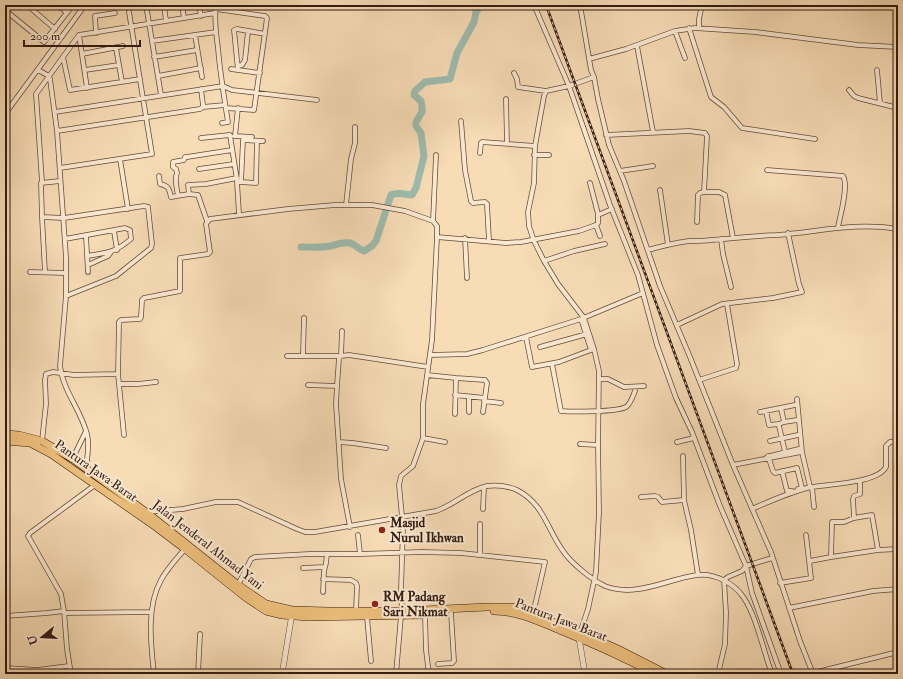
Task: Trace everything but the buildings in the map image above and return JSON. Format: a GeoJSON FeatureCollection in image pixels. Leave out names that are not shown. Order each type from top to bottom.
{"type":"FeatureCollection","features":[{"type":"Feature","properties":{"kind":"highway","name":"Jalan Jenderal Ahmad Yani"},"geometry":{"type":"LineString","coordinates":[[5,434],[19,435],[42,441],[73,459],[146,512],[238,585],[266,604],[292,613],[356,611],[402,613],[504,606],[533,614],[579,635],[622,651],[667,674]]}},
{"type":"Feature","properties":{"kind":"highway","name":"Pantura Jawa Barat"},"geometry":{"type":"LineString","coordinates":[[5,441],[22,442],[39,447],[69,466],[185,548],[254,605],[274,614],[292,613],[367,616],[402,613],[425,615],[490,611],[510,612],[579,635],[655,674]]}},
{"type":"Feature","properties":{"kind":"street"},"geometry":{"type":"LineString","coordinates":[[27,5],[55,29]]}},
{"type":"Feature","properties":{"kind":"street"},"geometry":{"type":"LineString","coordinates":[[58,5],[67,13]]}},
{"type":"Feature","properties":{"kind":"street"},"geometry":{"type":"LineString","coordinates":[[5,10],[43,42],[47,40],[73,5]]}},
{"type":"Feature","properties":{"kind":"street"},"geometry":{"type":"LineString","coordinates":[[5,114],[71,22],[85,5]]}},
{"type":"Feature","properties":{"kind":"street"},"geometry":{"type":"LineString","coordinates":[[146,5],[161,95]]}},
{"type":"Feature","properties":{"kind":"street"},"geometry":{"type":"LineString","coordinates":[[164,5],[166,21]]}},
{"type":"Feature","properties":{"kind":"street"},"geometry":{"type":"LineString","coordinates":[[182,5],[184,18]]}},
{"type":"Feature","properties":{"kind":"street"},"geometry":{"type":"LineString","coordinates":[[199,5],[201,16]]}},
{"type":"Feature","properties":{"kind":"street"},"geometry":{"type":"LineString","coordinates":[[534,5],[569,86],[612,209],[636,271],[657,345],[676,398],[694,438],[720,506],[746,566],[752,593],[781,674]]}},
{"type":"Feature","properties":{"kind":"street"},"geometry":{"type":"LineString","coordinates":[[580,5],[591,70],[606,135],[660,286],[677,325],[732,466],[772,558],[800,641],[813,674],[894,652]]}},
{"type":"Feature","properties":{"kind":"street"},"geometry":{"type":"LineString","coordinates":[[699,28],[702,5]]}},
{"type":"Feature","properties":{"kind":"street"},"geometry":{"type":"LineString","coordinates":[[216,9],[216,32],[220,72],[228,122],[222,123]]}},
{"type":"Feature","properties":{"kind":"street"},"geometry":{"type":"LineString","coordinates":[[45,272],[40,185],[42,182],[39,126],[35,96],[79,35],[201,16],[216,9],[266,16],[265,34],[254,110],[225,106],[203,107],[200,109],[57,131]]}},
{"type":"Feature","properties":{"kind":"street"},"geometry":{"type":"LineString","coordinates":[[60,168],[152,154],[129,12]]}},
{"type":"Feature","properties":{"kind":"street"},"geometry":{"type":"LineString","coordinates":[[96,33],[95,16],[115,13]]}},
{"type":"Feature","properties":{"kind":"street"},"geometry":{"type":"LineString","coordinates":[[589,59],[637,46],[675,31],[689,28],[754,32],[858,45],[898,47],[898,20]]}},
{"type":"Feature","properties":{"kind":"street"},"geometry":{"type":"LineString","coordinates":[[689,28],[711,97],[727,110],[742,128],[815,139]]}},
{"type":"Feature","properties":{"kind":"street"},"geometry":{"type":"LineString","coordinates":[[238,68],[234,30],[237,29],[265,34]]}},
{"type":"Feature","properties":{"kind":"street"},"geometry":{"type":"LineString","coordinates":[[238,68],[245,60],[248,31]]}},
{"type":"Feature","properties":{"kind":"street"},"geometry":{"type":"LineString","coordinates":[[675,31],[685,58]]}},
{"type":"Feature","properties":{"kind":"street"},"geometry":{"type":"LineString","coordinates":[[152,41],[216,32]]}},
{"type":"Feature","properties":{"kind":"street"},"geometry":{"type":"LineString","coordinates":[[79,35],[87,88]]}},
{"type":"Feature","properties":{"kind":"street"},"geometry":{"type":"LineString","coordinates":[[195,35],[202,77]]}},
{"type":"Feature","properties":{"kind":"street"},"geometry":{"type":"LineString","coordinates":[[82,54],[123,46]]}},
{"type":"Feature","properties":{"kind":"street"},"geometry":{"type":"LineString","coordinates":[[637,46],[653,132]]}},
{"type":"Feature","properties":{"kind":"street"},"geometry":{"type":"LineString","coordinates":[[116,48],[122,82]]}},
{"type":"Feature","properties":{"kind":"street"},"geometry":{"type":"LineString","coordinates":[[154,57],[198,50]]}},
{"type":"Feature","properties":{"kind":"street"},"geometry":{"type":"LineString","coordinates":[[63,57],[70,90],[140,79]]}},
{"type":"Feature","properties":{"kind":"street"},"geometry":{"type":"LineString","coordinates":[[85,70],[119,65]]}},
{"type":"Feature","properties":{"kind":"street"},"geometry":{"type":"LineString","coordinates":[[158,76],[201,68]]}},
{"type":"Feature","properties":{"kind":"street"},"geometry":{"type":"LineString","coordinates":[[231,69],[238,68],[260,73]]}},
{"type":"Feature","properties":{"kind":"street"},"geometry":{"type":"LineString","coordinates":[[38,70],[49,76]]}},
{"type":"Feature","properties":{"kind":"street"},"geometry":{"type":"LineString","coordinates":[[877,70],[880,104]]}},
{"type":"Feature","properties":{"kind":"street"},"geometry":{"type":"LineString","coordinates":[[514,73],[517,79],[518,87],[546,91],[594,78]]}},
{"type":"Feature","properties":{"kind":"street"},"geometry":{"type":"LineString","coordinates":[[49,76],[57,131],[65,239],[66,296],[60,366],[61,373],[81,416],[86,431],[88,444],[86,468]]}},
{"type":"Feature","properties":{"kind":"street"},"geometry":{"type":"LineString","coordinates":[[55,112],[223,86],[232,90],[317,100]]}},
{"type":"Feature","properties":{"kind":"street"},"geometry":{"type":"LineString","coordinates":[[200,89],[203,107]]}},
{"type":"Feature","properties":{"kind":"street"},"geometry":{"type":"LineString","coordinates":[[848,90],[858,98],[898,108]]}},
{"type":"Feature","properties":{"kind":"street"},"geometry":{"type":"LineString","coordinates":[[546,91],[540,110],[535,146],[534,183],[528,212],[529,226],[534,241],[544,261],[558,284],[583,319],[598,363],[598,553],[595,580],[588,609],[579,635],[585,674]]}},
{"type":"Feature","properties":{"kind":"street"},"geometry":{"type":"LineString","coordinates":[[506,99],[507,143]]}},
{"type":"Feature","properties":{"kind":"street"},"geometry":{"type":"LineString","coordinates":[[238,108],[233,136],[252,137]]}},
{"type":"Feature","properties":{"kind":"street"},"geometry":{"type":"LineString","coordinates":[[462,121],[465,170],[471,201],[473,203],[485,202],[487,204],[489,241]]}},
{"type":"Feature","properties":{"kind":"street"},"geometry":{"type":"LineString","coordinates":[[346,205],[351,159],[355,143],[355,127]]}},
{"type":"Feature","properties":{"kind":"street"},"geometry":{"type":"LineString","coordinates":[[606,135],[653,132],[703,132],[706,134],[704,192]]}},
{"type":"Feature","properties":{"kind":"street"},"geometry":{"type":"LineString","coordinates":[[201,138],[230,135],[238,181]]}},
{"type":"Feature","properties":{"kind":"street"},"geometry":{"type":"LineString","coordinates":[[239,214],[238,181],[243,140],[263,141]]}},
{"type":"Feature","properties":{"kind":"street"},"geometry":{"type":"LineString","coordinates":[[189,194],[188,185],[238,181],[256,183],[257,141]]}},
{"type":"Feature","properties":{"kind":"street"},"geometry":{"type":"LineString","coordinates":[[480,153],[481,142],[535,146]]}},
{"type":"Feature","properties":{"kind":"street"},"geometry":{"type":"LineString","coordinates":[[178,196],[176,185],[177,173],[172,164],[173,162],[184,160],[185,157],[242,146]]}},
{"type":"Feature","properties":{"kind":"street"},"geometry":{"type":"LineString","coordinates":[[534,155],[549,154]]}},
{"type":"Feature","properties":{"kind":"street"},"geometry":{"type":"LineString","coordinates":[[433,221],[436,155]]}},
{"type":"Feature","properties":{"kind":"street"},"geometry":{"type":"LineString","coordinates":[[120,159],[128,208]]}},
{"type":"Feature","properties":{"kind":"street"},"geometry":{"type":"LineString","coordinates":[[199,169],[234,164]]}},
{"type":"Feature","properties":{"kind":"street"},"geometry":{"type":"LineString","coordinates":[[620,172],[653,166]]}},
{"type":"Feature","properties":{"kind":"street"},"geometry":{"type":"LineString","coordinates":[[767,170],[843,176],[845,181],[843,204],[838,227]]}},
{"type":"Feature","properties":{"kind":"street"},"geometry":{"type":"LineString","coordinates":[[124,435],[118,374],[119,322],[121,320],[140,319],[142,300],[144,298],[180,291],[180,258],[208,254],[210,252],[206,224],[207,221],[198,195],[189,194],[171,197],[170,189],[165,185],[160,184],[159,176]]}},
{"type":"Feature","properties":{"kind":"street"},"geometry":{"type":"LineString","coordinates":[[42,182],[60,181]]}},
{"type":"Feature","properties":{"kind":"street"},"geometry":{"type":"LineString","coordinates":[[590,183],[598,214],[598,222],[596,225],[600,236]]}},
{"type":"Feature","properties":{"kind":"street"},"geometry":{"type":"LineString","coordinates":[[660,190],[668,245]]}},
{"type":"Feature","properties":{"kind":"street"},"geometry":{"type":"LineString","coordinates":[[697,222],[698,196],[700,193],[719,192],[725,195],[733,238]]}},
{"type":"Feature","properties":{"kind":"street"},"geometry":{"type":"LineString","coordinates":[[207,221],[210,219],[239,214],[288,209],[346,205],[372,205],[405,211],[433,221],[437,226],[430,355],[423,404],[422,438],[413,466],[402,474],[399,479],[403,539],[402,613],[396,674]]}},
{"type":"Feature","properties":{"kind":"street"},"geometry":{"type":"LineString","coordinates":[[42,217],[64,218],[128,208],[148,207],[152,244],[151,248],[116,276],[66,296]]}},
{"type":"Feature","properties":{"kind":"street"},"geometry":{"type":"LineString","coordinates":[[598,214],[612,209]]}},
{"type":"Feature","properties":{"kind":"street"},"geometry":{"type":"LineString","coordinates":[[437,236],[512,243],[534,241],[579,231],[596,225]]}},
{"type":"Feature","properties":{"kind":"street"},"geometry":{"type":"LineString","coordinates":[[648,250],[668,245],[788,234],[838,227],[864,226],[898,229]]}},
{"type":"Feature","properties":{"kind":"street"},"geometry":{"type":"LineString","coordinates":[[65,239],[127,228],[130,230],[131,239],[117,250],[88,256]]}},
{"type":"Feature","properties":{"kind":"street"},"geometry":{"type":"LineString","coordinates":[[114,231],[117,250]]}},
{"type":"Feature","properties":{"kind":"street"},"geometry":{"type":"LineString","coordinates":[[677,325],[703,314],[716,306],[802,292],[788,234]]}},
{"type":"Feature","properties":{"kind":"street"},"geometry":{"type":"LineString","coordinates":[[86,236],[88,272]]}},
{"type":"Feature","properties":{"kind":"street"},"geometry":{"type":"LineString","coordinates":[[465,238],[467,278]]}},
{"type":"Feature","properties":{"kind":"street"},"geometry":{"type":"LineString","coordinates":[[721,239],[722,254],[731,287]]}},
{"type":"Feature","properties":{"kind":"street"},"geometry":{"type":"LineString","coordinates":[[544,261],[574,251],[605,244]]}},
{"type":"Feature","properties":{"kind":"street"},"geometry":{"type":"LineString","coordinates":[[88,265],[108,256],[111,252]]}},
{"type":"Feature","properties":{"kind":"street"},"geometry":{"type":"LineString","coordinates":[[30,272],[66,273]]}},
{"type":"Feature","properties":{"kind":"street"},"geometry":{"type":"LineString","coordinates":[[430,355],[476,352],[583,319],[643,292]]}},
{"type":"Feature","properties":{"kind":"street"},"geometry":{"type":"LineString","coordinates":[[699,380],[736,368],[737,364],[727,304]]}},
{"type":"Feature","properties":{"kind":"street"},"geometry":{"type":"LineString","coordinates":[[303,355],[304,318]]}},
{"type":"Feature","properties":{"kind":"street"},"geometry":{"type":"LineString","coordinates":[[342,332],[336,404],[343,493],[350,527]]}},
{"type":"Feature","properties":{"kind":"street"},"geometry":{"type":"LineString","coordinates":[[540,347],[588,334]]}},
{"type":"Feature","properties":{"kind":"street"},"geometry":{"type":"LineString","coordinates":[[526,337],[532,367],[552,364],[593,350]]}},
{"type":"Feature","properties":{"kind":"street"},"geometry":{"type":"LineString","coordinates":[[287,356],[349,355],[428,367]]}},
{"type":"Feature","properties":{"kind":"street"},"geometry":{"type":"LineString","coordinates":[[552,364],[561,411],[598,411],[625,408],[629,404],[635,392]]}},
{"type":"Feature","properties":{"kind":"street"},"geometry":{"type":"LineString","coordinates":[[42,441],[46,404],[46,374],[50,372],[74,375],[118,374]]}},
{"type":"Feature","properties":{"kind":"street"},"geometry":{"type":"LineString","coordinates":[[427,375],[485,380],[487,383],[483,412]]}},
{"type":"Feature","properties":{"kind":"street"},"geometry":{"type":"LineString","coordinates":[[454,414],[456,378]]}},
{"type":"Feature","properties":{"kind":"street"},"geometry":{"type":"LineString","coordinates":[[599,379],[609,379],[616,384],[624,386],[644,386]]}},
{"type":"Feature","properties":{"kind":"street"},"geometry":{"type":"LineString","coordinates":[[119,384],[156,382]]}},
{"type":"Feature","properties":{"kind":"street"},"geometry":{"type":"LineString","coordinates":[[308,385],[337,386]]}},
{"type":"Feature","properties":{"kind":"street"},"geometry":{"type":"LineString","coordinates":[[455,395],[501,403]]}},
{"type":"Feature","properties":{"kind":"street"},"geometry":{"type":"LineString","coordinates":[[469,397],[469,412]]}},
{"type":"Feature","properties":{"kind":"street"},"geometry":{"type":"LineString","coordinates":[[797,399],[802,452],[811,487],[814,507]]}},
{"type":"Feature","properties":{"kind":"street"},"geometry":{"type":"LineString","coordinates":[[760,412],[795,405]]}},
{"type":"Feature","properties":{"kind":"street"},"geometry":{"type":"LineString","coordinates":[[732,466],[785,453],[782,439],[781,408]]}},
{"type":"Feature","properties":{"kind":"street"},"geometry":{"type":"LineString","coordinates":[[766,411],[769,425],[797,420]]}},
{"type":"Feature","properties":{"kind":"street"},"geometry":{"type":"LineString","coordinates":[[69,466],[86,431]]}},
{"type":"Feature","properties":{"kind":"street"},"geometry":{"type":"LineString","coordinates":[[770,441],[798,435]]}},
{"type":"Feature","properties":{"kind":"street"},"geometry":{"type":"LineString","coordinates":[[422,438],[445,442]]}},
{"type":"Feature","properties":{"kind":"street"},"geometry":{"type":"LineString","coordinates":[[677,442],[694,438]]}},
{"type":"Feature","properties":{"kind":"street"},"geometry":{"type":"LineString","coordinates":[[752,509],[786,495],[811,487],[860,481],[880,473],[885,470],[886,467],[886,446],[890,442],[898,441]]}},
{"type":"Feature","properties":{"kind":"street"},"geometry":{"type":"LineString","coordinates":[[339,442],[353,442],[386,448]]}},
{"type":"Feature","properties":{"kind":"street"},"geometry":{"type":"LineString","coordinates":[[580,444],[598,445]]}},
{"type":"Feature","properties":{"kind":"street"},"geometry":{"type":"LineString","coordinates":[[683,456],[684,500],[691,530],[698,575]]}},
{"type":"Feature","properties":{"kind":"street"},"geometry":{"type":"LineString","coordinates":[[768,458],[774,472],[803,467]]}},
{"type":"Feature","properties":{"kind":"street"},"geometry":{"type":"LineString","coordinates":[[782,471],[788,492],[802,488],[797,468]]}},
{"type":"Feature","properties":{"kind":"street"},"geometry":{"type":"LineString","coordinates":[[854,518],[852,499],[854,496],[860,494],[860,481]]}},
{"type":"Feature","properties":{"kind":"street"},"geometry":{"type":"LineString","coordinates":[[71,674],[64,612],[60,594],[28,535],[95,485]]}},
{"type":"Feature","properties":{"kind":"street"},"geometry":{"type":"LineString","coordinates":[[146,512],[183,508],[216,502],[229,502],[244,505],[305,532],[315,532],[436,512],[484,487],[494,485],[505,486],[527,496],[543,513],[564,552],[571,561],[605,586],[640,589],[698,575],[724,580],[732,585],[739,591],[749,608],[772,674]]}},
{"type":"Feature","properties":{"kind":"street"},"geometry":{"type":"LineString","coordinates":[[483,509],[484,487]]}},
{"type":"Feature","properties":{"kind":"street"},"geometry":{"type":"LineString","coordinates":[[641,497],[656,496],[662,502],[684,500]]}},
{"type":"Feature","properties":{"kind":"street"},"geometry":{"type":"LineString","coordinates":[[831,557],[832,522],[844,522],[854,518],[872,515],[878,550]]}},
{"type":"Feature","properties":{"kind":"street"},"geometry":{"type":"LineString","coordinates":[[480,524],[480,554]]}},
{"type":"Feature","properties":{"kind":"street"},"geometry":{"type":"LineString","coordinates":[[358,535],[360,554]]}},
{"type":"Feature","properties":{"kind":"street"},"geometry":{"type":"LineString","coordinates":[[780,583],[812,578],[806,535]]}},
{"type":"Feature","properties":{"kind":"street"},"geometry":{"type":"LineString","coordinates":[[154,674],[151,612],[156,590],[161,580],[185,548]]}},
{"type":"Feature","properties":{"kind":"street"},"geometry":{"type":"LineString","coordinates":[[810,561],[878,550],[898,549]]}},
{"type":"Feature","properties":{"kind":"street"},"geometry":{"type":"LineString","coordinates":[[238,585],[253,558],[327,554],[422,552],[480,554],[545,562],[533,614]]}},
{"type":"Feature","properties":{"kind":"street"},"geometry":{"type":"LineString","coordinates":[[323,592],[323,579],[327,554]]}},
{"type":"Feature","properties":{"kind":"street"},"geometry":{"type":"LineString","coordinates":[[718,674],[725,644],[726,613],[724,580],[728,576],[742,571],[746,566],[772,558]]}},
{"type":"Feature","properties":{"kind":"street"},"geometry":{"type":"LineString","coordinates":[[303,568],[325,567]]}},
{"type":"Feature","properties":{"kind":"street"},"geometry":{"type":"LineString","coordinates":[[323,579],[351,580],[356,583],[356,611]]}},
{"type":"Feature","properties":{"kind":"street"},"geometry":{"type":"LineString","coordinates":[[789,608],[873,591],[898,589]]}},
{"type":"Feature","properties":{"kind":"street"},"geometry":{"type":"LineString","coordinates":[[5,616],[64,612],[151,612]]}},
{"type":"Feature","properties":{"kind":"street"},"geometry":{"type":"LineString","coordinates":[[282,674],[292,613]]}},
{"type":"Feature","properties":{"kind":"street"},"geometry":{"type":"LineString","coordinates":[[438,664],[452,663],[454,661],[451,613]]}},
{"type":"Feature","properties":{"kind":"street"},"geometry":{"type":"LineString","coordinates":[[425,615],[426,650],[429,674]]}},
{"type":"Feature","properties":{"kind":"street"},"geometry":{"type":"LineString","coordinates":[[367,616],[371,661]]}},
{"type":"Feature","properties":{"kind":"street"},"geometry":{"type":"LineString","coordinates":[[198,674],[200,634]]}},
{"type":"Feature","properties":{"kind":"street"},"geometry":{"type":"LineString","coordinates":[[5,668],[37,670],[69,666]]}},
{"type":"Feature","properties":{"kind":"waterway"},"geometry":{"type":"LineString","coordinates":[[301,247],[324,247],[347,243],[352,244],[364,251],[372,246],[376,241],[391,195],[399,193],[412,195],[416,188],[424,156],[421,133],[416,126],[416,122],[422,112],[422,107],[421,101],[414,95],[415,91],[425,82],[450,79],[457,53],[474,22],[476,12],[481,5]]}},
{"type":"Feature","properties":{"kind":"railway"},"geometry":{"type":"LineString","coordinates":[[546,5],[793,674]]}},
{"type":"Feature","properties":{"kind":"place","name":"Masjid Nurul Ikhwan"},"geometry":{"type":"Point","coordinates":[382,530]}},
{"type":"Feature","properties":{"kind":"place","name":"RM Padang Sari Nikmat"},"geometry":{"type":"Point","coordinates":[375,604]}}]}
